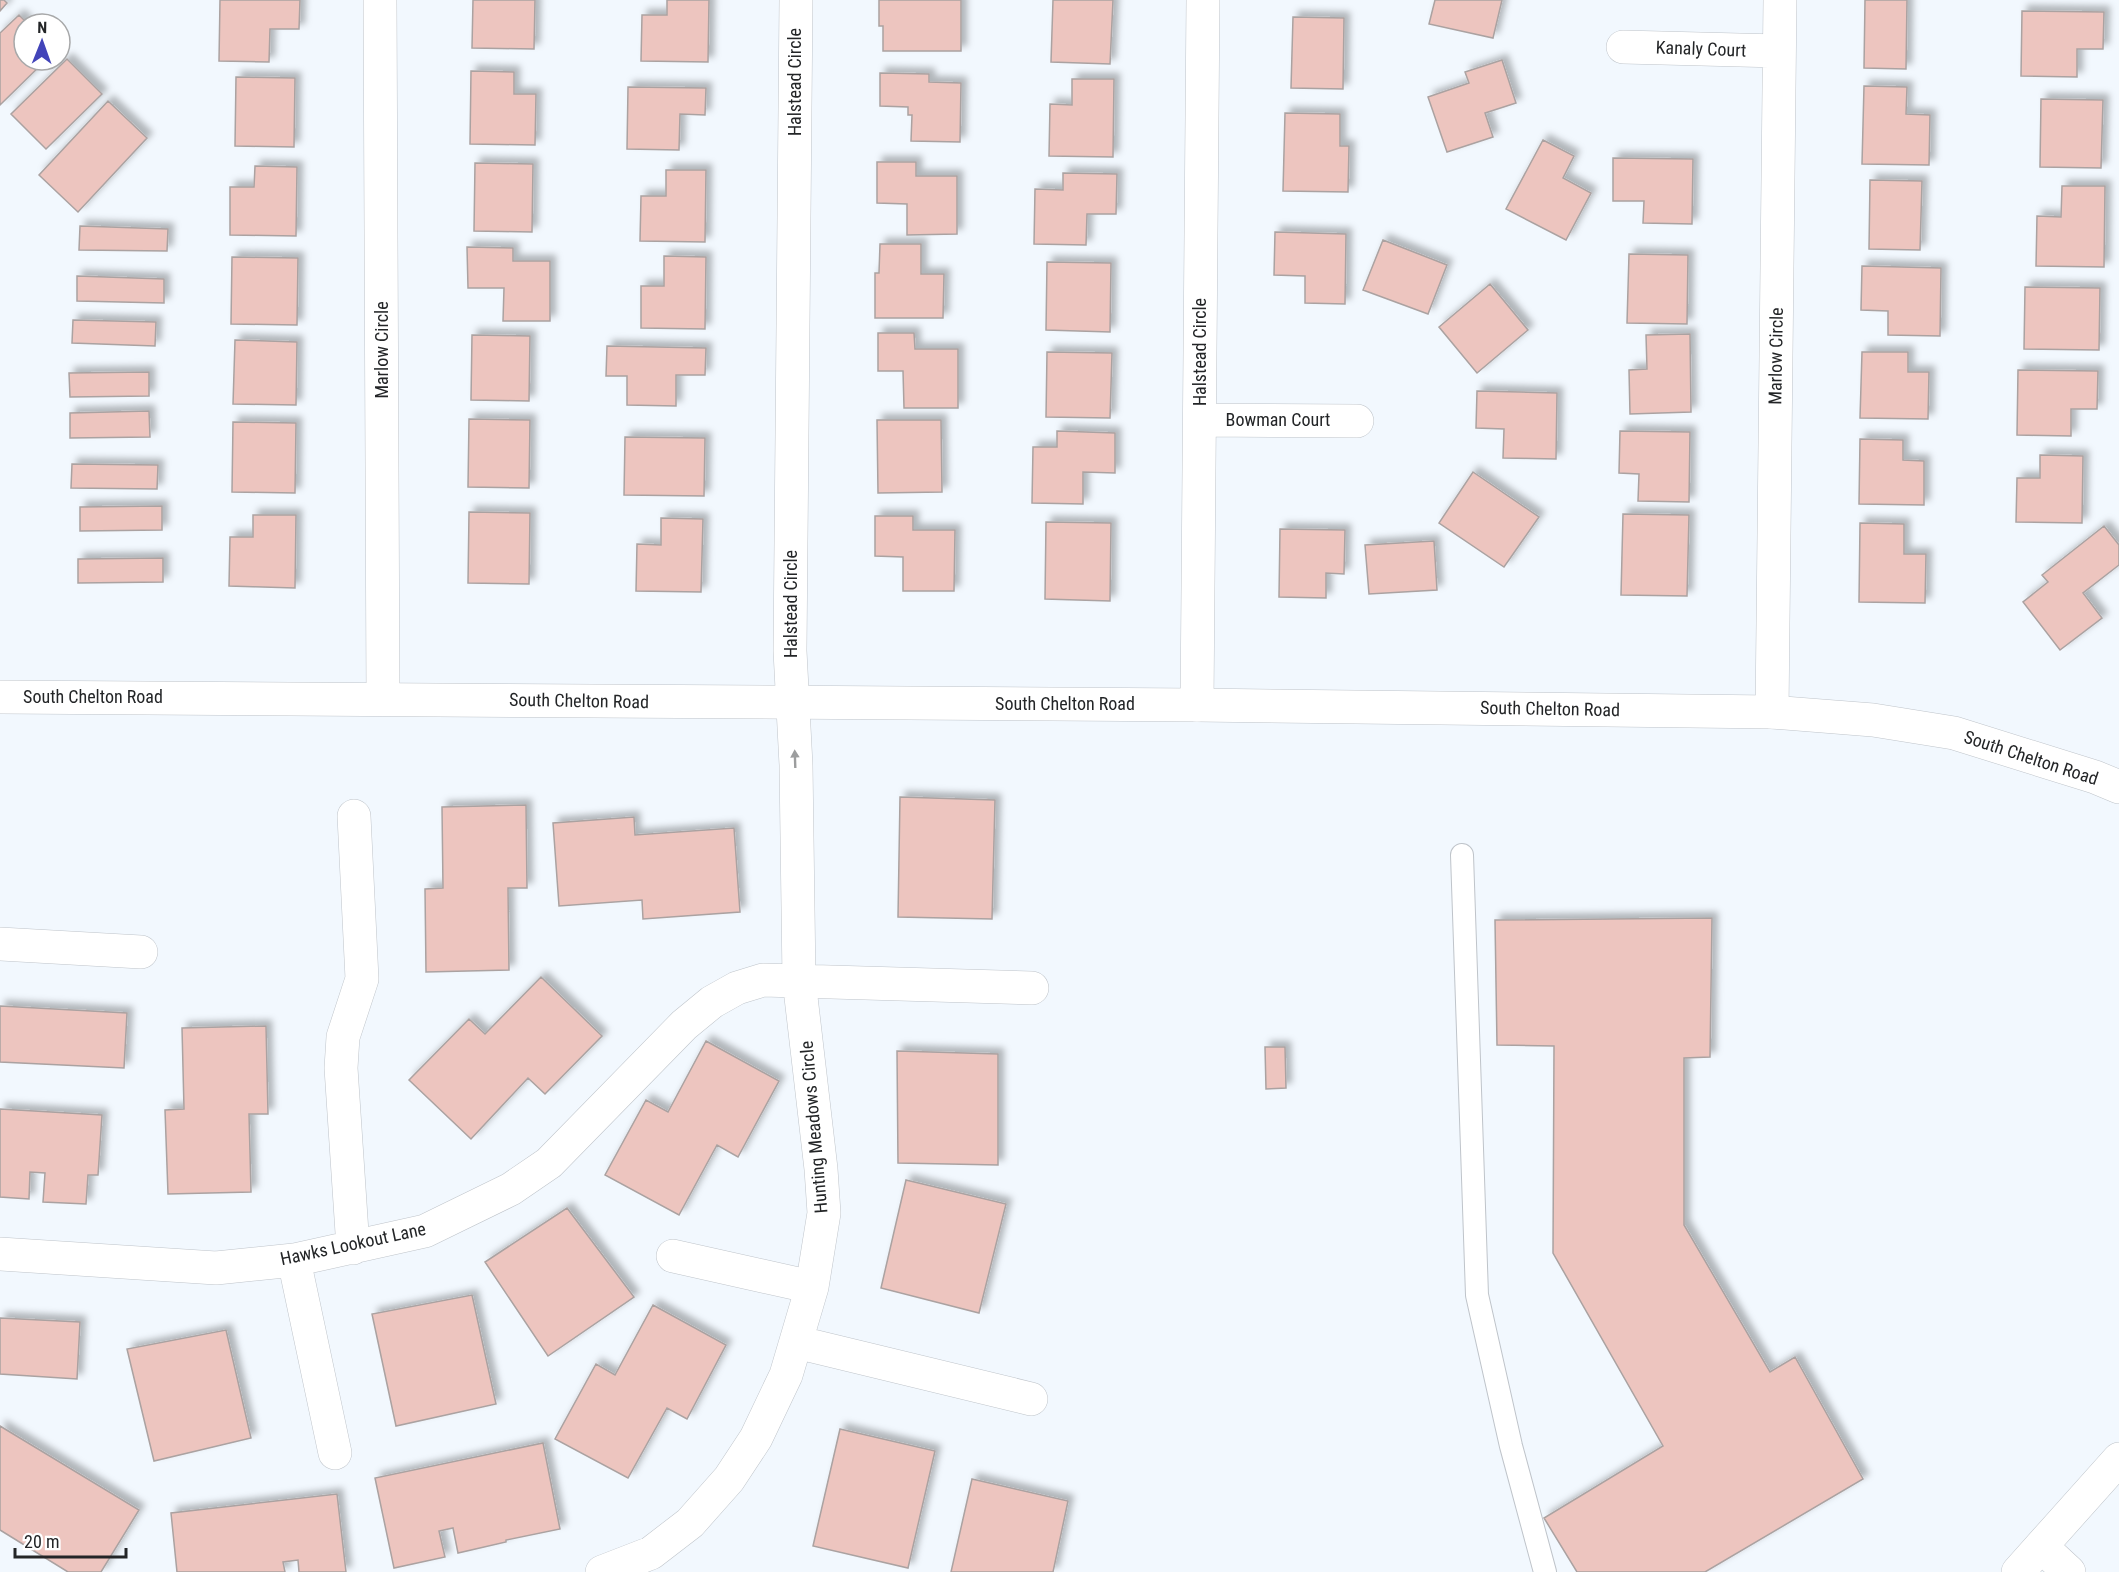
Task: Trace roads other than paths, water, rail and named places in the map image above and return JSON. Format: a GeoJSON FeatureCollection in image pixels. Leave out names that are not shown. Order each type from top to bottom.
{"type":"FeatureCollection","features":[{"type":"Feature","properties":{"kind":"street","name":"Marlow Circle"},"geometry":{"type":"LineString","coordinates":[[380,0],[383,699]]}},
{"type":"Feature","properties":{"kind":"street","name":"Halstead Circle"},"geometry":{"type":"LineString","coordinates":[[792,703],[790,651],[796,0]]}},
{"type":"Feature","properties":{"kind":"street","name":"Halstead Circle"},"geometry":{"type":"LineString","coordinates":[[1197,705],[1203,0]]}},
{"type":"Feature","properties":{"kind":"street","name":"Marlow Circle"},"geometry":{"type":"LineString","coordinates":[[1772,712],[1780,0]]}},
{"type":"Feature","properties":{"kind":"street","name":"Kanaly Court"},"geometry":{"type":"LineString","coordinates":[[1623,47],[1779,51]]}},
{"type":"Feature","properties":{"kind":"street","name":"Bowman Court"},"geometry":{"type":"LineString","coordinates":[[1200,420],[1357,421]]}},
{"type":"Feature","properties":{"kind":"street","name":"South Chelton Road"},"geometry":{"type":"LineString","coordinates":[[0,697],[1197,705],[1772,712],[1873,720],[1954,734],[2095,777],[2119,787]]}},
{"type":"Feature","properties":{"kind":"street","name":"Hunting Meadows Circle"},"geometry":{"type":"LineString","coordinates":[[602,1572],[651,1553],[690,1523],[729,1479],[756,1438],[786,1375],[812,1287],[824,1213],[799,980],[797,815],[792,703]]}},
{"type":"Feature","properties":{"kind":"street"},"geometry":{"type":"LineString","coordinates":[[353,1248],[341,1068],[343,1037],[362,979],[354,816]]}},
{"type":"Feature","properties":{"kind":"street"},"geometry":{"type":"LineString","coordinates":[[0,944],[141,952]]}},
{"type":"Feature","properties":{"kind":"street","name":"Hawks Lookout Lane"},"geometry":{"type":"LineString","coordinates":[[0,1254],[216,1268],[294,1260],[425,1230],[511,1189],[549,1163],[581,1133],[684,1025],[712,1002],[737,988],[763,980],[799,980],[1032,988]]}},
{"type":"Feature","properties":{"kind":"street"},"geometry":{"type":"LineString","coordinates":[[673,1256],[812,1287]]}},
{"type":"Feature","properties":{"kind":"street"},"geometry":{"type":"LineString","coordinates":[[294,1260],[335,1453]]}},
{"type":"Feature","properties":{"kind":"street"},"geometry":{"type":"LineString","coordinates":[[796,1342],[1031,1399]]}},
{"type":"Feature","properties":{"kind":"street"},"geometry":{"type":"LineString","coordinates":[[2018,1572],[2119,1459]]}},
{"type":"Feature","properties":{"kind":"street"},"geometry":{"type":"LineString","coordinates":[[2042,1547],[2069,1572]]}},
{"type":"Feature","properties":{"kind":"lane"},"geometry":{"type":"LineString","coordinates":[[1462,855],[1477,1295],[1511,1446],[1545,1572]]}}]}
